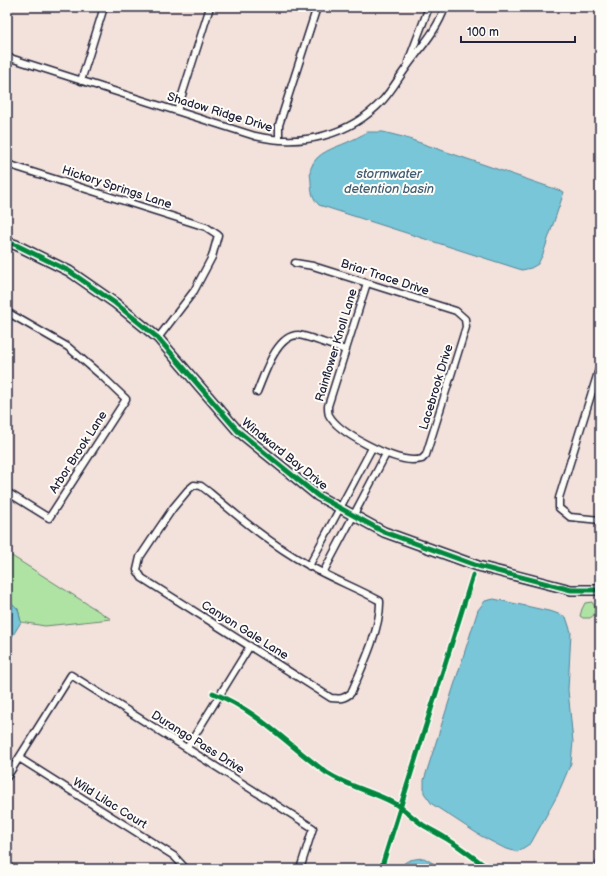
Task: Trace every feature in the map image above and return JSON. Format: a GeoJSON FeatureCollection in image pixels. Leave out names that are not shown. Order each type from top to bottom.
{"type":"FeatureCollection","features":[{"type":"Feature","properties":{"kind":"street"},"geometry":{"type":"LineString","coordinates":[[81,81],[104,7]]}},
{"type":"Feature","properties":{"kind":"street"},"geometry":{"type":"LineString","coordinates":[[177,111],[210,7]]}},
{"type":"Feature","properties":{"kind":"street"},"geometry":{"type":"LineString","coordinates":[[279,140],[279,125],[317,7]]}},
{"type":"Feature","properties":{"kind":"street","name":"Shadow Ridge Drive"},"geometry":{"type":"LineString","coordinates":[[406,68],[429,7]]}},
{"type":"Feature","properties":{"kind":"street","name":"Shadow Ridge Drive"},"geometry":{"type":"LineString","coordinates":[[7,57],[255,136],[279,140],[298,141],[314,139],[336,132],[353,124],[369,113],[382,100],[430,38],[445,7]]}},
{"type":"Feature","properties":{"kind":"street","name":"Hickory Springs Lane"},"geometry":{"type":"LineString","coordinates":[[7,164],[206,227],[218,235],[212,256],[194,291],[158,338]]}},
{"type":"Feature","properties":{"kind":"street","name":"Windward Bay Drive"},"geometry":{"type":"LineString","coordinates":[[7,242],[16,245],[69,272],[115,303],[158,338],[238,431],[318,496],[384,532],[478,566],[571,590],[600,590]]}},
{"type":"Feature","properties":{"kind":"street","name":"Briar Trace Drive"},"geometry":{"type":"LineString","coordinates":[[296,263],[312,266],[456,311],[465,319]]}},
{"type":"Feature","properties":{"kind":"street","name":"Rainflower Knoll Lane"},"geometry":{"type":"LineString","coordinates":[[367,283],[328,406],[328,414],[336,424],[372,448]]}},
{"type":"Feature","properties":{"kind":"street","name":"Arbor Brook Lane"},"geometry":{"type":"LineString","coordinates":[[7,312],[68,347],[126,399],[49,518],[7,492]]}},
{"type":"Feature","properties":{"kind":"street","name":"Lacebrook Drive"},"geometry":{"type":"LineString","coordinates":[[386,454],[412,460],[422,459],[426,455],[466,327],[465,319]]}},
{"type":"Feature","properties":{"kind":"street"},"geometry":{"type":"LineString","coordinates":[[257,392],[272,359],[286,338],[300,335],[346,350]]}},
{"type":"Feature","properties":{"kind":"street"},"geometry":{"type":"LineString","coordinates":[[600,366],[559,498],[559,508],[570,516],[600,520]]}},
{"type":"Feature","properties":{"kind":"street"},"geometry":{"type":"LineString","coordinates":[[372,448],[386,454],[323,573],[309,566],[372,448]]}},
{"type":"Feature","properties":{"kind":"street","name":"Canyon Gale Lane"},"geometry":{"type":"LineString","coordinates":[[309,566],[261,535],[201,486],[194,485],[173,508],[158,530],[140,558],[137,570],[142,578],[331,698],[340,699],[346,698],[351,693],[366,656],[381,611],[380,601],[323,573]]}},
{"type":"Feature","properties":{"kind":"street"},"geometry":{"type":"LineString","coordinates":[[187,748],[250,646]]}},
{"type":"Feature","properties":{"kind":"street","name":"Durango Pass Drive"},"geometry":{"type":"LineString","coordinates":[[19,758],[71,675],[313,828],[300,869]]}},
{"type":"Feature","properties":{"kind":"street"},"geometry":{"type":"LineString","coordinates":[[7,777],[19,758]]}},
{"type":"Feature","properties":{"kind":"street","name":"Wild Lilac Court"},"geometry":{"type":"LineString","coordinates":[[19,758],[174,856],[186,869]]}},
{"type":"Feature","properties":{"kind":"street"},"geometry":{"type":"LineString","coordinates":[[7,866],[11,869]]}},
{"type":"Feature","properties":{"kind":"green space"},"geometry":{"type":"Polygon","coordinates":[[[7,553],[111,619],[45,626],[21,622],[18,609],[7,598],[7,553]]]}},
{"type":"Feature","properties":{"kind":"green space"},"geometry":{"type":"Polygon","coordinates":[[[592,602],[595,607],[594,615],[590,618],[583,618],[580,616],[585,603],[592,602]]]}},
{"type":"Feature","properties":{"kind":"water","name":"stormwater detention basin"},"geometry":{"type":"Polygon","coordinates":[[[367,132],[383,132],[403,137],[564,192],[543,254],[538,264],[531,268],[522,270],[319,205],[314,198],[311,189],[310,171],[313,163],[326,151],[367,132]]]}},
{"type":"Feature","properties":{"kind":"water"},"geometry":{"type":"Polygon","coordinates":[[[7,598],[18,609],[21,622],[7,645],[7,598]]]}},
{"type":"Feature","properties":{"kind":"water"},"geometry":{"type":"Polygon","coordinates":[[[494,599],[553,612],[566,617],[571,632],[568,690],[573,742],[571,763],[557,796],[531,843],[517,852],[504,848],[481,836],[432,804],[424,793],[424,780],[478,610],[485,601],[494,599]]]}},
{"type":"Feature","properties":{"kind":"water"},"geometry":{"type":"Polygon","coordinates":[[[424,858],[443,869],[400,869],[407,861],[424,858]]]}},
{"type":"Feature","properties":{"kind":"cycle path"},"geometry":{"type":"LineString","coordinates":[[7,242],[69,271],[115,303],[158,338],[238,431],[318,496],[384,532],[478,566],[571,590],[600,590]]}},
{"type":"Feature","properties":{"kind":"cycle path"},"geometry":{"type":"LineString","coordinates":[[381,869],[473,575]]}},
{"type":"Feature","properties":{"kind":"cycle path"},"geometry":{"type":"LineString","coordinates":[[213,693],[244,709],[272,729],[327,773],[335,778],[394,803],[423,825],[453,842],[489,869]]}}]}
